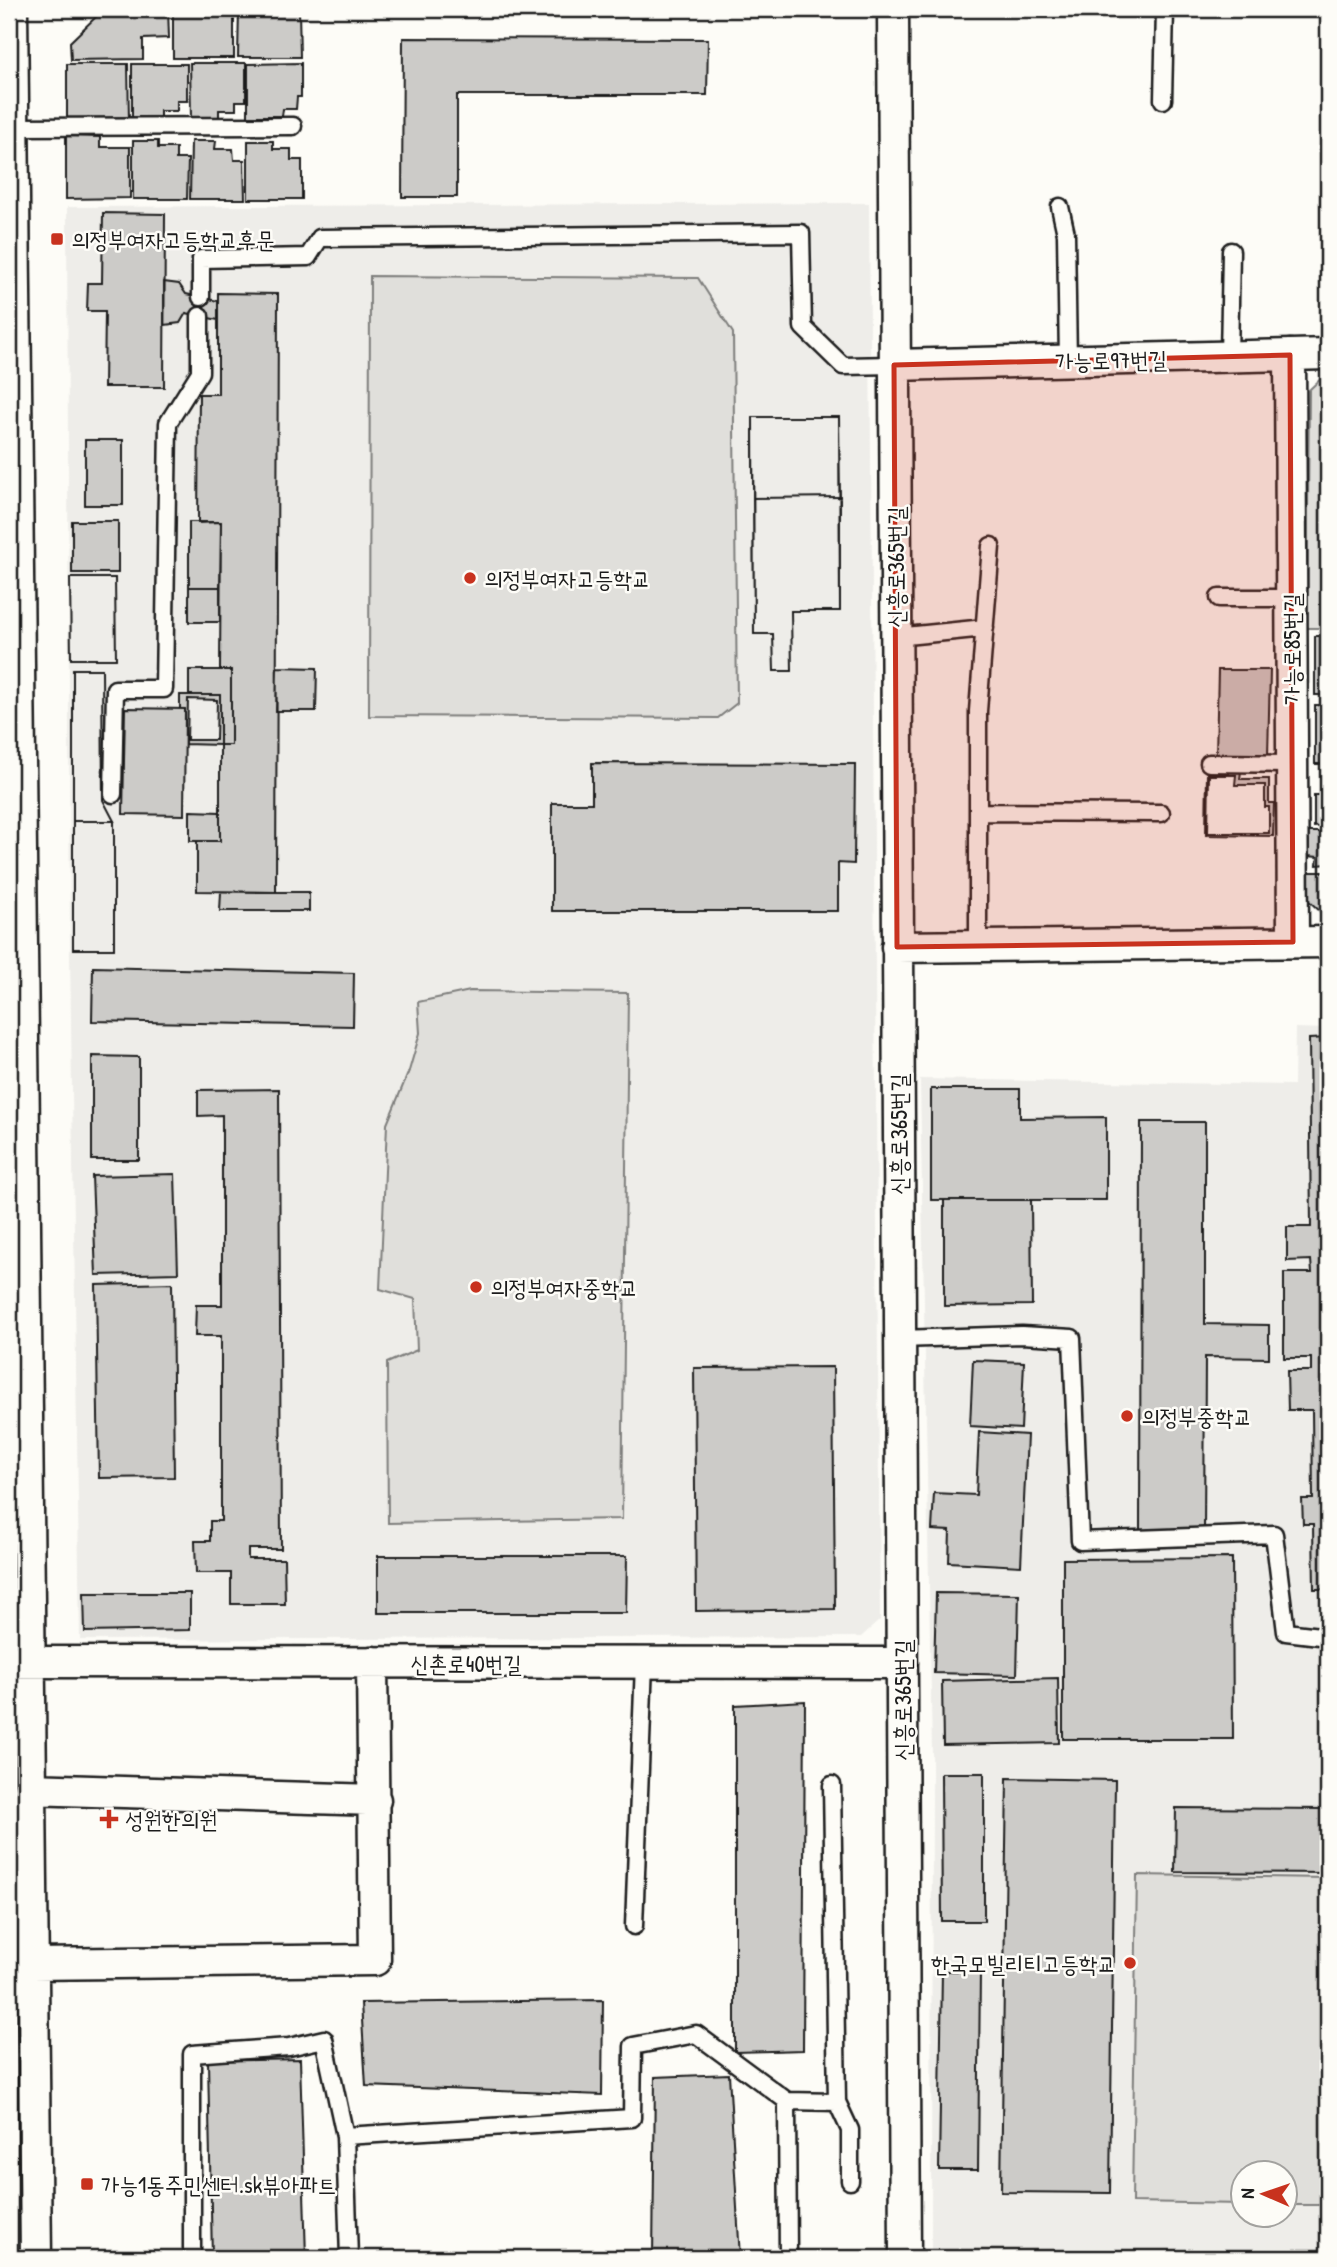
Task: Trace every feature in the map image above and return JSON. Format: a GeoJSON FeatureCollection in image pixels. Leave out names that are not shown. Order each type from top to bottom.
{"type":"FeatureCollection","features":[{"type":"Feature","properties":{"kind":"street"},"geometry":{"type":"LineString","coordinates":[[12,9],[19,1662],[30,1789],[20,1926],[33,1964],[36,2258]]}},
{"type":"Feature","properties":{"kind":"street","name":"신흥로365번길"},"geometry":{"type":"LineString","coordinates":[[893,9],[905,2258]]}},
{"type":"Feature","properties":{"kind":"street","name":"가능로97번길"},"geometry":{"type":"LineString","coordinates":[[894,365],[1328,354]]}},
{"type":"Feature","properties":{"kind":"street","name":"가능로85번길"},"geometry":{"type":"LineString","coordinates":[[1290,355],[1293,942]]}},
{"type":"Feature","properties":{"kind":"street"},"geometry":{"type":"LineString","coordinates":[[897,947],[1328,942]]}},
{"type":"Feature","properties":{"kind":"street","name":"신촌로40번길"},"geometry":{"type":"LineString","coordinates":[[19,1662],[902,1663]]}},
{"type":"Feature","properties":{"kind":"street"},"geometry":{"type":"LineString","coordinates":[[33,1964],[375,1960],[372,1662]]}},
{"type":"Feature","properties":{"kind":"street"},"geometry":{"type":"LineString","coordinates":[[30,1789],[375,1800]]}},
{"type":"Feature","properties":{"kind":"lane"},"geometry":{"type":"LineString","coordinates":[[1163,100],[1165,9]]}},
{"type":"Feature","properties":{"kind":"lane"},"geometry":{"type":"LineString","coordinates":[[13,127],[293,126]]}},
{"type":"Feature","properties":{"kind":"lane"},"geometry":{"type":"LineString","coordinates":[[1060,207],[1066,234],[1068,360]]}},
{"type":"Feature","properties":{"kind":"lane"},"geometry":{"type":"LineString","coordinates":[[201,297],[201,259],[308,257],[320,238],[801,233],[803,327],[843,366],[894,365]]}},
{"type":"Feature","properties":{"kind":"lane"},"geometry":{"type":"LineString","coordinates":[[1229,357],[1231,251]]}},
{"type":"Feature","properties":{"kind":"lane"},"geometry":{"type":"LineString","coordinates":[[113,794],[115,689],[164,689],[168,424],[200,372],[200,316]]}},
{"type":"Feature","properties":{"kind":"lane"},"geometry":{"type":"LineString","coordinates":[[978,946],[978,710],[991,546]]}},
{"type":"Feature","properties":{"kind":"lane"},"geometry":{"type":"LineString","coordinates":[[1219,598],[1291,598]]}},
{"type":"Feature","properties":{"kind":"lane"},"geometry":{"type":"LineString","coordinates":[[896,636],[985,628]]}},
{"type":"Feature","properties":{"kind":"lane"},"geometry":{"type":"LineString","coordinates":[[1209,763],[1292,764]]}},
{"type":"Feature","properties":{"kind":"lane"},"geometry":{"type":"LineString","coordinates":[[978,812],[1161,813]]}},
{"type":"Feature","properties":{"kind":"lane"},"geometry":{"type":"LineString","coordinates":[[900,1339],[1022,1335],[1072,1338],[1080,1541],[1274,1534],[1286,1632],[1328,1637]]}},
{"type":"Feature","properties":{"kind":"lane"},"geometry":{"type":"LineString","coordinates":[[634,1926],[644,1663]]}},
{"type":"Feature","properties":{"kind":"lane"},"geometry":{"type":"LineString","coordinates":[[832,1785],[837,2102],[850,2130],[850,2181]]}},
{"type":"Feature","properties":{"kind":"lane"},"geometry":{"type":"LineString","coordinates":[[345,2136],[632,2118],[633,2046],[696,2034],[787,2101],[837,2102]]}},
{"type":"Feature","properties":{"kind":"lane"},"geometry":{"type":"LineString","coordinates":[[192,2258],[192,2054],[289,2047],[324,2039],[345,2136],[349,2258]]}},
{"type":"Feature","properties":{"kind":"lane"},"geometry":{"type":"LineString","coordinates":[[787,2101],[788,2258]]}},
{"type":"Feature","properties":{"kind":"highlighted area"},"geometry":{"type":"Polygon","coordinates":[[[1290,355],[1293,942],[897,947],[894,365],[1290,355]]]}},
{"type":"Feature","properties":{"kind":"shaded area"},"geometry":{"type":"Polygon","coordinates":[[[869,203],[880,1620],[861,1637],[80,1640],[70,953],[67,207],[869,203]]]}},
{"type":"Feature","properties":{"kind":"shaded area"},"geometry":{"type":"Polygon","coordinates":[[[370,276],[698,278],[733,333],[737,703],[718,718],[369,716],[370,276]]]}},
{"type":"Feature","properties":{"kind":"shaded area"},"geometry":{"type":"Polygon","coordinates":[[[1326,374],[1328,628],[1307,628],[1309,390],[1326,374]]]}},
{"type":"Feature","properties":{"kind":"shaded area"},"geometry":{"type":"Polygon","coordinates":[[[470,991],[628,993],[622,1519],[388,1523],[387,1363],[417,1350],[415,1299],[380,1289],[387,1124],[409,1071],[420,1033],[418,1002],[470,991]]]}},
{"type":"Feature","properties":{"kind":"shaded area"},"geometry":{"type":"Polygon","coordinates":[[[1295,1028],[1328,1029],[1328,2258],[931,2258],[932,1754],[920,1079],[1294,1085],[1295,1028]]]}},
{"type":"Feature","properties":{"kind":"shaded area"},"geometry":{"type":"Polygon","coordinates":[[[1137,1875],[1328,1878],[1328,2205],[1298,2205],[1298,2158],[1228,2158],[1228,2204],[1132,2202],[1137,1875]]]}},
{"type":"Feature","properties":{"kind":"building"},"geometry":{"type":"Polygon","coordinates":[[[104,9],[168,9],[169,38],[143,39],[143,59],[71,60],[70,42],[104,9]]]}},
{"type":"Feature","properties":{"kind":"building"},"geometry":{"type":"Polygon","coordinates":[[[173,9],[234,9],[234,58],[173,58],[173,9]]]}},
{"type":"Feature","properties":{"kind":"building"},"geometry":{"type":"Polygon","coordinates":[[[239,9],[299,9],[300,57],[238,57],[239,9]]]}},
{"type":"Feature","properties":{"kind":"building"},"geometry":{"type":"Polygon","coordinates":[[[403,38],[708,39],[707,95],[457,95],[457,197],[402,197],[403,38]]]}},
{"type":"Feature","properties":{"kind":"building"},"geometry":{"type":"Polygon","coordinates":[[[190,63],[246,63],[246,101],[236,101],[236,110],[219,110],[219,118],[191,118],[190,63]]]}},
{"type":"Feature","properties":{"kind":"building"},"geometry":{"type":"Polygon","coordinates":[[[301,63],[301,97],[297,97],[296,109],[283,109],[282,116],[248,116],[248,64],[301,63]]]}},
{"type":"Feature","properties":{"kind":"building"},"geometry":{"type":"Polygon","coordinates":[[[67,64],[128,64],[129,121],[67,121],[67,64]]]}},
{"type":"Feature","properties":{"kind":"building"},"geometry":{"type":"Polygon","coordinates":[[[132,64],[187,64],[187,101],[177,101],[177,111],[160,111],[160,118],[132,118],[132,64]]]}},
{"type":"Feature","properties":{"kind":"building"},"geometry":{"type":"Polygon","coordinates":[[[66,136],[100,137],[100,147],[130,147],[130,198],[66,199],[66,136]]]}},
{"type":"Feature","properties":{"kind":"building"},"geometry":{"type":"Polygon","coordinates":[[[133,141],[158,141],[158,148],[176,148],[176,159],[188,159],[187,199],[133,199],[133,141]]]}},
{"type":"Feature","properties":{"kind":"building"},"geometry":{"type":"Polygon","coordinates":[[[191,141],[216,141],[215,149],[233,149],[234,160],[244,160],[245,199],[190,199],[191,141]]]}},
{"type":"Feature","properties":{"kind":"building"},"geometry":{"type":"Polygon","coordinates":[[[248,141],[273,141],[273,149],[291,149],[291,160],[302,160],[302,199],[248,199],[248,141]]]}},
{"type":"Feature","properties":{"kind":"building"},"geometry":{"type":"Polygon","coordinates":[[[103,213],[165,214],[164,387],[104,387],[105,311],[87,311],[88,283],[102,283],[103,213]]]}},
{"type":"Feature","properties":{"kind":"building"},"geometry":{"type":"Polygon","coordinates":[[[164,282],[179,284],[186,294],[218,301],[218,320],[186,313],[180,323],[164,325],[164,282]]]}},
{"type":"Feature","properties":{"kind":"building"},"geometry":{"type":"Polygon","coordinates":[[[218,293],[278,294],[276,892],[197,891],[197,841],[220,841],[220,745],[231,745],[231,670],[220,670],[221,522],[198,523],[199,394],[218,394],[218,293]]]}},
{"type":"Feature","properties":{"kind":"building"},"geometry":{"type":"Polygon","coordinates":[[[753,417],[839,417],[840,611],[791,611],[792,671],[774,671],[773,634],[754,634],[753,417]]]}},
{"type":"Feature","properties":{"kind":"building"},"geometry":{"type":"Polygon","coordinates":[[[753,417],[839,417],[840,497],[753,498],[753,417]]]}},
{"type":"Feature","properties":{"kind":"building"},"geometry":{"type":"Polygon","coordinates":[[[85,440],[123,440],[123,505],[85,505],[85,440]]]}},
{"type":"Feature","properties":{"kind":"building"},"geometry":{"type":"Polygon","coordinates":[[[840,497],[840,611],[791,611],[792,671],[774,671],[773,634],[754,634],[753,498],[840,497]]]}},
{"type":"Feature","properties":{"kind":"building"},"geometry":{"type":"Polygon","coordinates":[[[72,521],[118,521],[118,573],[72,573],[72,521]]]}},
{"type":"Feature","properties":{"kind":"building"},"geometry":{"type":"Polygon","coordinates":[[[189,522],[221,522],[220,587],[189,587],[189,522]]]}},
{"type":"Feature","properties":{"kind":"building"},"geometry":{"type":"Polygon","coordinates":[[[70,578],[115,578],[116,659],[71,659],[70,578]]]}},
{"type":"Feature","properties":{"kind":"building"},"geometry":{"type":"Polygon","coordinates":[[[70,578],[115,578],[116,659],[71,659],[70,578]]]}},
{"type":"Feature","properties":{"kind":"building"},"geometry":{"type":"Polygon","coordinates":[[[189,587],[220,587],[220,622],[189,622],[189,587]]]}},
{"type":"Feature","properties":{"kind":"building"},"geometry":{"type":"Polygon","coordinates":[[[1315,636],[1328,636],[1328,695],[1315,695],[1315,636]]]}},
{"type":"Feature","properties":{"kind":"building"},"geometry":{"type":"Polygon","coordinates":[[[277,667],[317,668],[316,711],[276,711],[277,667]]]}},
{"type":"Feature","properties":{"kind":"building"},"geometry":{"type":"Polygon","coordinates":[[[73,669],[102,669],[103,800],[114,821],[114,949],[73,949],[73,669]]]}},
{"type":"Feature","properties":{"kind":"building"},"geometry":{"type":"Polygon","coordinates":[[[73,669],[102,669],[103,800],[114,821],[73,821],[73,669]]]}},
{"type":"Feature","properties":{"kind":"building"},"geometry":{"type":"Polygon","coordinates":[[[189,670],[231,670],[231,745],[220,745],[220,695],[189,695],[189,670]]]}},
{"type":"Feature","properties":{"kind":"building"},"geometry":{"type":"Polygon","coordinates":[[[1218,670],[1270,670],[1268,756],[1216,755],[1218,670]]]}},
{"type":"Feature","properties":{"kind":"building"},"geometry":{"type":"Polygon","coordinates":[[[180,695],[220,695],[220,745],[185,744],[185,709],[180,709],[180,695]]]}},
{"type":"Feature","properties":{"kind":"building"},"geometry":{"type":"Polygon","coordinates":[[[188,699],[217,700],[216,740],[187,740],[188,699]]]}},
{"type":"Feature","properties":{"kind":"building"},"geometry":{"type":"Polygon","coordinates":[[[1315,705],[1328,705],[1328,764],[1315,764],[1315,705]]]}},
{"type":"Feature","properties":{"kind":"building"},"geometry":{"type":"Polygon","coordinates":[[[125,708],[185,709],[184,815],[123,814],[125,708]]]}},
{"type":"Feature","properties":{"kind":"building"},"geometry":{"type":"Polygon","coordinates":[[[592,763],[855,764],[854,864],[838,863],[838,911],[552,911],[552,803],[592,803],[592,763]]]}},
{"type":"Feature","properties":{"kind":"building"},"geometry":{"type":"Polygon","coordinates":[[[1241,771],[1240,779],[1269,779],[1269,803],[1274,803],[1273,836],[1206,835],[1207,773],[1241,771]],[[1209,775],[1208,833],[1269,833],[1269,807],[1265,807],[1265,785],[1235,785],[1236,775],[1209,775]]]}},
{"type":"Feature","properties":{"kind":"building"},"geometry":{"type":"Polygon","coordinates":[[[1324,787],[1328,787],[1328,826],[1314,827],[1314,795],[1324,795],[1324,787]]]}},
{"type":"Feature","properties":{"kind":"building"},"geometry":{"type":"Polygon","coordinates":[[[190,811],[220,812],[220,841],[190,841],[190,811]]]}},
{"type":"Feature","properties":{"kind":"building"},"geometry":{"type":"Polygon","coordinates":[[[73,821],[114,821],[114,949],[73,949],[73,821]]]}},
{"type":"Feature","properties":{"kind":"building"},"geometry":{"type":"Polygon","coordinates":[[[1308,832],[1328,832],[1328,864],[1317,865],[1318,857],[1308,856],[1308,832]]]}},
{"type":"Feature","properties":{"kind":"building"},"geometry":{"type":"Polygon","coordinates":[[[1305,872],[1328,872],[1328,916],[1306,898],[1305,872]]]}},
{"type":"Feature","properties":{"kind":"building"},"geometry":{"type":"Polygon","coordinates":[[[221,892],[309,892],[309,911],[220,911],[221,892]]]}},
{"type":"Feature","properties":{"kind":"building"},"geometry":{"type":"Polygon","coordinates":[[[93,967],[354,973],[353,1026],[92,1021],[93,967]]]}},
{"type":"Feature","properties":{"kind":"building"},"geometry":{"type":"Polygon","coordinates":[[[1328,1038],[1328,1589],[1314,1589],[1313,1524],[1303,1524],[1302,1499],[1313,1499],[1312,1410],[1288,1410],[1287,1371],[1311,1371],[1311,1358],[1284,1358],[1284,1273],[1312,1273],[1311,1260],[1287,1261],[1287,1227],[1311,1227],[1309,1039],[1328,1038]]]}},
{"type":"Feature","properties":{"kind":"building"},"geometry":{"type":"Polygon","coordinates":[[[92,1056],[139,1057],[139,1160],[92,1160],[92,1056]]]}},
{"type":"Feature","properties":{"kind":"building"},"geometry":{"type":"Polygon","coordinates":[[[279,1089],[281,1549],[248,1549],[248,1559],[284,1559],[285,1604],[231,1604],[231,1573],[196,1573],[195,1541],[210,1541],[210,1521],[221,1521],[221,1336],[195,1336],[196,1305],[222,1305],[222,1115],[198,1116],[198,1090],[279,1089]]]}},
{"type":"Feature","properties":{"kind":"building"},"geometry":{"type":"Polygon","coordinates":[[[931,1089],[1020,1089],[1020,1118],[1106,1117],[1106,1200],[931,1200],[931,1089]]]}},
{"type":"Feature","properties":{"kind":"building"},"geometry":{"type":"Polygon","coordinates":[[[1141,1122],[1205,1122],[1205,1324],[1269,1325],[1269,1358],[1205,1357],[1204,1534],[1140,1533],[1141,1122]]]}},
{"type":"Feature","properties":{"kind":"building"},"geometry":{"type":"Polygon","coordinates":[[[175,1174],[178,1273],[96,1275],[92,1176],[175,1174]]]}},
{"type":"Feature","properties":{"kind":"building"},"geometry":{"type":"Polygon","coordinates":[[[944,1200],[1031,1200],[1032,1305],[944,1306],[944,1200]]]}},
{"type":"Feature","properties":{"kind":"building"},"geometry":{"type":"Polygon","coordinates":[[[172,1283],[174,1477],[99,1478],[96,1285],[172,1283]]]}},
{"type":"Feature","properties":{"kind":"building"},"geometry":{"type":"Polygon","coordinates":[[[973,1360],[1024,1362],[1021,1429],[970,1426],[973,1360]]]}},
{"type":"Feature","properties":{"kind":"building"},"geometry":{"type":"Polygon","coordinates":[[[833,1367],[835,1609],[696,1611],[694,1368],[833,1367]]]}},
{"type":"Feature","properties":{"kind":"building"},"geometry":{"type":"Polygon","coordinates":[[[979,1432],[1027,1435],[1021,1566],[949,1562],[950,1531],[932,1530],[934,1493],[976,1495],[979,1432]]]}},
{"type":"Feature","properties":{"kind":"building"},"geometry":{"type":"Polygon","coordinates":[[[378,1556],[627,1556],[626,1613],[378,1613],[378,1556]]]}},
{"type":"Feature","properties":{"kind":"building"},"geometry":{"type":"Polygon","coordinates":[[[1232,1558],[1233,1739],[1063,1739],[1063,1559],[1232,1558]]]}},
{"type":"Feature","properties":{"kind":"building"},"geometry":{"type":"Polygon","coordinates":[[[84,1593],[190,1593],[190,1630],[85,1632],[84,1593]]]}},
{"type":"Feature","properties":{"kind":"building"},"geometry":{"type":"Polygon","coordinates":[[[936,1593],[1019,1594],[1017,1675],[934,1673],[936,1593]]]}},
{"type":"Feature","properties":{"kind":"building"},"geometry":{"type":"Polygon","coordinates":[[[1058,1678],[1059,1743],[943,1745],[942,1681],[1058,1678]]]}},
{"type":"Feature","properties":{"kind":"building"},"geometry":{"type":"Polygon","coordinates":[[[805,1701],[803,2050],[735,2052],[735,1705],[805,1701]]]}},
{"type":"Feature","properties":{"kind":"building"},"geometry":{"type":"Polygon","coordinates":[[[941,1773],[984,1773],[984,1921],[942,1921],[941,1773]]]}},
{"type":"Feature","properties":{"kind":"building"},"geometry":{"type":"Polygon","coordinates":[[[1007,1778],[1115,1780],[1110,2193],[1001,2192],[1007,1778]]]}},
{"type":"Feature","properties":{"kind":"building"},"geometry":{"type":"Polygon","coordinates":[[[1176,1808],[1328,1809],[1328,1873],[1175,1872],[1176,1808]]]}},
{"type":"Feature","properties":{"kind":"building"},"geometry":{"type":"Polygon","coordinates":[[[942,1971],[980,1971],[978,2170],[939,2170],[942,1971]]]}},
{"type":"Feature","properties":{"kind":"building"},"geometry":{"type":"Polygon","coordinates":[[[603,2000],[602,2095],[366,2086],[361,2003],[603,2000]]]}},
{"type":"Feature","properties":{"kind":"building"},"geometry":{"type":"Polygon","coordinates":[[[300,2059],[306,2258],[212,2258],[208,2061],[300,2059]]]}},
{"type":"Feature","properties":{"kind":"building"},"geometry":{"type":"Polygon","coordinates":[[[729,2074],[740,2258],[653,2258],[655,2077],[729,2074]]]}},
{"type":"Feature","properties":{"kind":"place","name":"의정부여자고등학교후문"},"geometry":{"type":"Point","coordinates":[57,239]}},
{"type":"Feature","properties":{"kind":"place","name":"의정부여자고등학교"},"geometry":{"type":"Point","coordinates":[470,578]}},
{"type":"Feature","properties":{"kind":"place","name":"의정부여자중학교"},"geometry":{"type":"Point","coordinates":[476,1287]}},
{"type":"Feature","properties":{"kind":"place","name":"의정부중학교"},"geometry":{"type":"Point","coordinates":[1127,1416]}},
{"type":"Feature","properties":{"kind":"place","name":"성원한의원"},"geometry":{"type":"Point","coordinates":[109,1819]}},
{"type":"Feature","properties":{"kind":"place","name":"한국모빌리티고등학교"},"geometry":{"type":"Point","coordinates":[1130,1963]}},
{"type":"Feature","properties":{"kind":"place","name":"가능1동주민센터.sk뷰아파트"},"geometry":{"type":"Point","coordinates":[87,2184]}}]}
